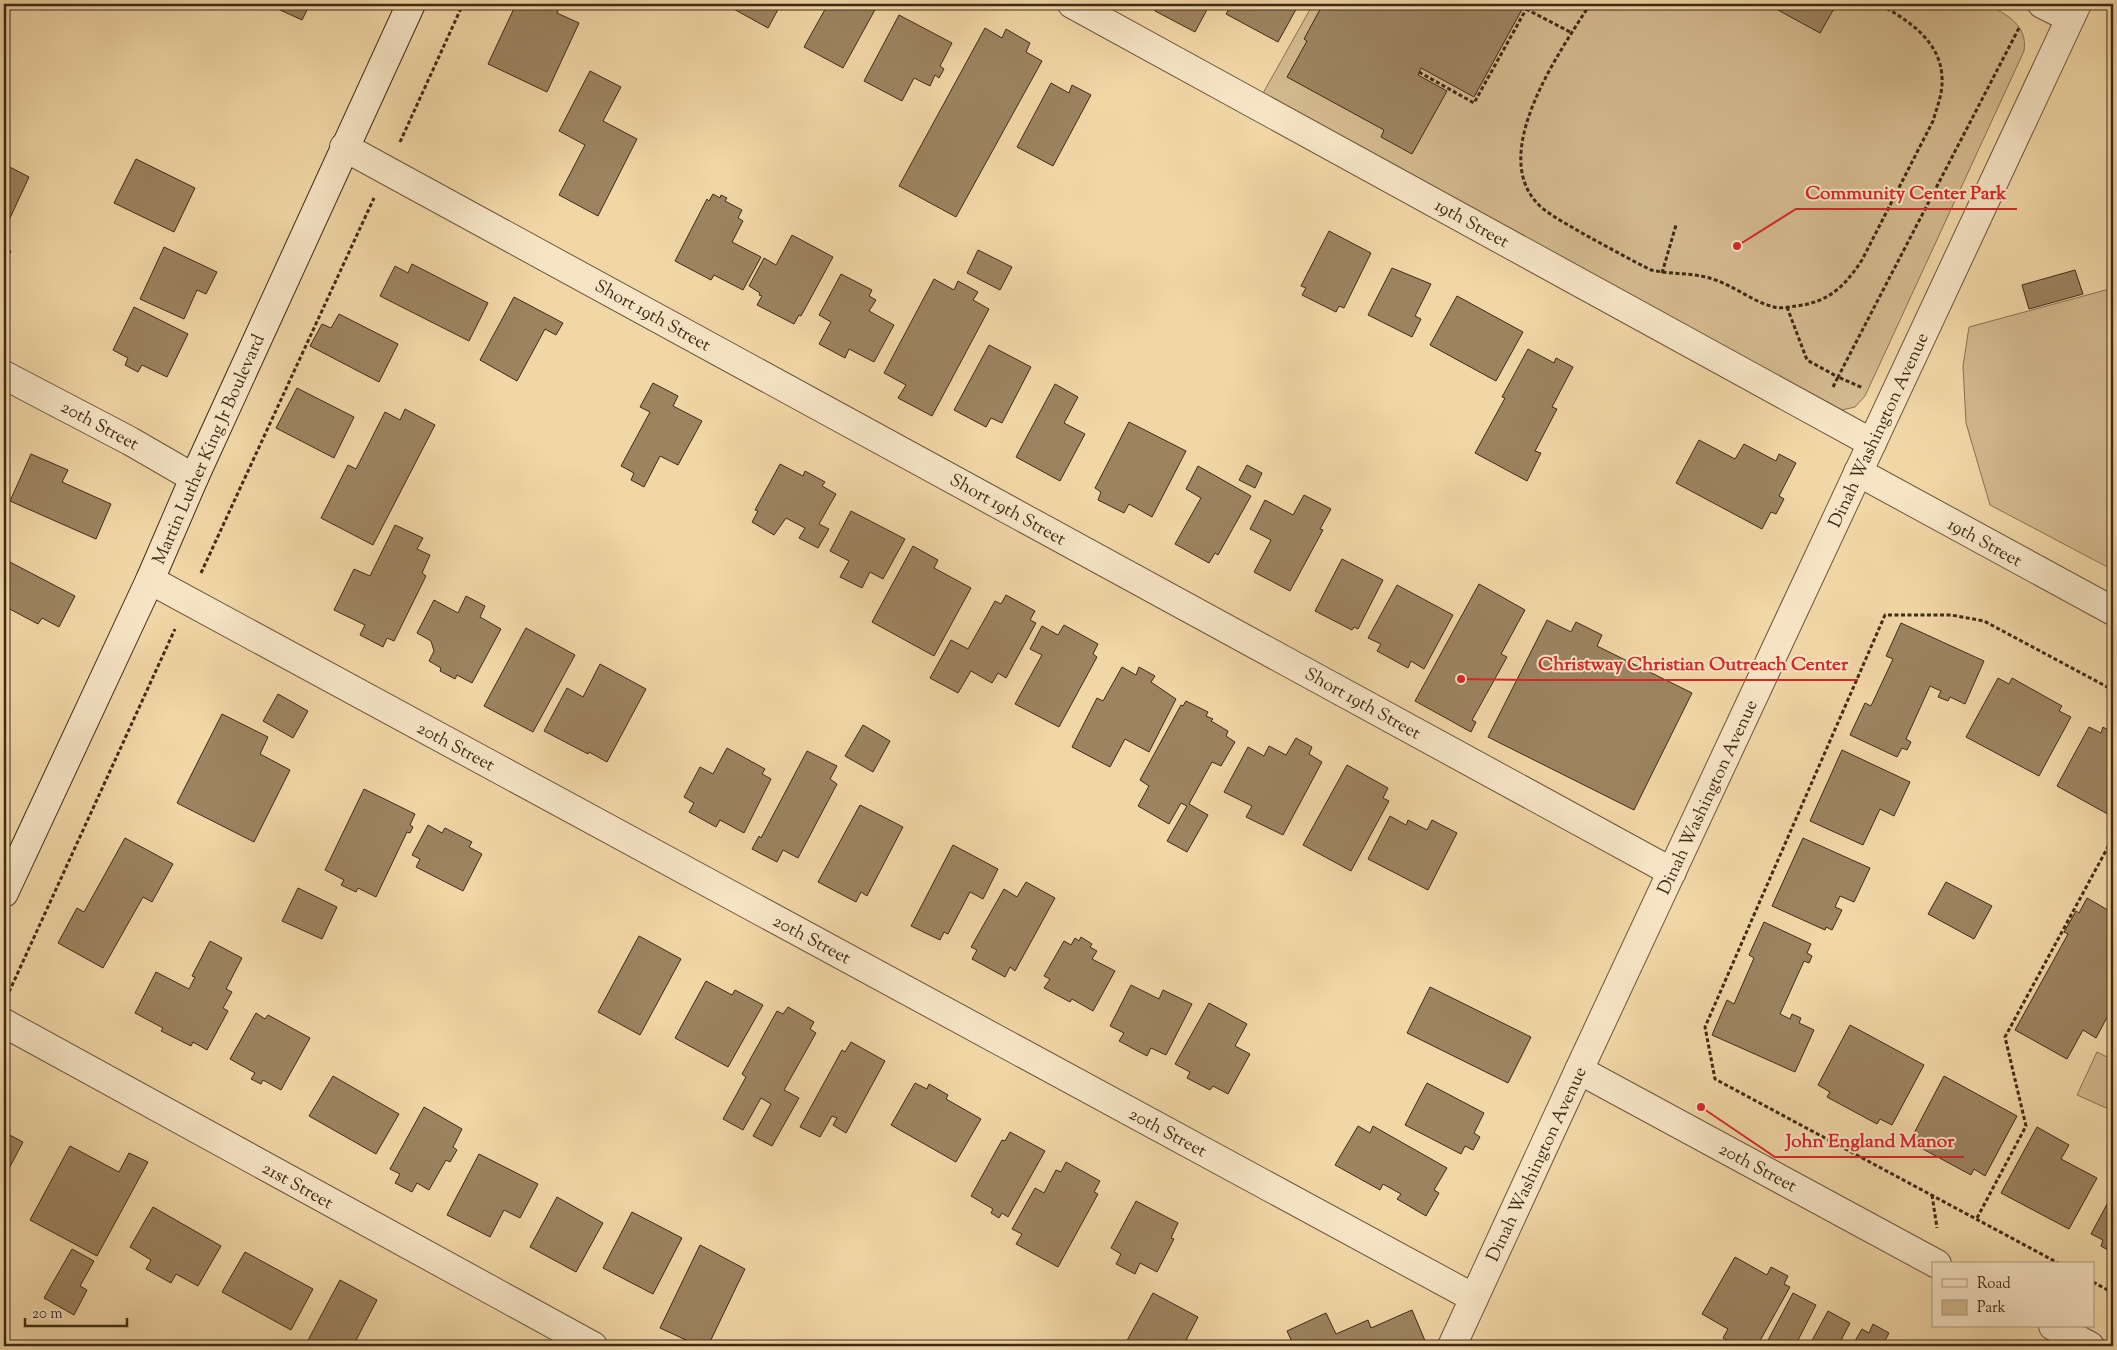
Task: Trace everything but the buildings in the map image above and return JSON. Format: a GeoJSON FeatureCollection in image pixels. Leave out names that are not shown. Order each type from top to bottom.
{"type":"FeatureCollection","features":[{"type":"Feature","properties":{"kind":"street","name":"Martin Luther King Jr Boulevard"},"geometry":{"type":"LineString","coordinates":[[4,893],[150,580],[194,478],[411,4]]}},
{"type":"Feature","properties":{"kind":"street","name":"19th Street"},"geometry":{"type":"LineString","coordinates":[[1072,4],[1872,443]]}},
{"type":"Feature","properties":{"kind":"street","name":"Dinah Washington Avenue"},"geometry":{"type":"LineString","coordinates":[[1452,1346],[2073,11]]}},
{"type":"Feature","properties":{"kind":"street"},"geometry":{"type":"LineString","coordinates":[[2032,12],[2073,11]]}},
{"type":"Feature","properties":{"kind":"street","name":"Short 19th Street"},"geometry":{"type":"LineString","coordinates":[[344,147],[1672,872]]}},
{"type":"Feature","properties":{"kind":"street","name":"20th Street"},"geometry":{"type":"LineString","coordinates":[[4,375],[130,441],[194,478]]}},
{"type":"Feature","properties":{"kind":"street","name":"19th Street"},"geometry":{"type":"LineString","coordinates":[[1858,472],[2113,611]]}},
{"type":"Feature","properties":{"kind":"street","name":"20th Street"},"geometry":{"type":"LineString","coordinates":[[150,580],[1474,1298]]}},
{"type":"Feature","properties":{"kind":"street","name":"21st Street"},"geometry":{"type":"LineString","coordinates":[[4,1023],[593,1346]]}},
{"type":"Feature","properties":{"kind":"street","name":"20th Street"},"geometry":{"type":"LineString","coordinates":[[1579,1070],[1933,1262]]}},
{"type":"Feature","properties":{"kind":"street"},"geometry":{"type":"LineString","coordinates":[[2057,1328],[2090,1346]]}},
{"type":"Feature","properties":{"kind":"path"},"geometry":{"type":"LineString","coordinates":[[8,995],[462,4]]}},
{"type":"Feature","properties":{"kind":"path"},"geometry":{"type":"LineString","coordinates":[[1419,72],[1474,104],[1529,4]]}},
{"type":"Feature","properties":{"kind":"path"},"geometry":{"type":"LineString","coordinates":[[1590,4],[1542,86],[1525,127],[1520,158],[1530,194],[1541,207],[1559,220],[1651,270],[1662,273],[1699,276],[1718,281],[1775,308],[1818,302],[1837,290],[1848,280],[1862,260],[1928,129],[1940,98],[1942,78],[1938,57],[1926,36],[1904,18],[1879,4]]}},
{"type":"Feature","properties":{"kind":"path"},"geometry":{"type":"LineString","coordinates":[[1526,9],[1572,33]]}},
{"type":"Feature","properties":{"kind":"path"},"geometry":{"type":"LineString","coordinates":[[1787,307],[1807,360],[1838,377],[2032,12]]}},
{"type":"Feature","properties":{"kind":"path"},"geometry":{"type":"LineString","coordinates":[[1662,273],[1676,225]]}},
{"type":"Feature","properties":{"kind":"path"},"geometry":{"type":"LineString","coordinates":[[2056,1262],[1714,1078],[1705,1028],[1885,615],[1951,615],[1984,621],[2113,690]]}},
{"type":"Feature","properties":{"kind":"path"},"geometry":{"type":"LineString","coordinates":[[1977,1218],[2026,1126],[2005,1037],[2108,845],[2113,844]]}},
{"type":"Feature","properties":{"kind":"path"},"geometry":{"type":"LineString","coordinates":[[2094,1283],[2113,1293]]}},
{"type":"Feature","properties":{"kind":"green space"},"geometry":{"type":"Polygon","coordinates":[[[1313,4],[1987,4],[2008,17],[2019,27],[2023,34],[2024,51],[1865,396],[1855,407],[1842,410],[1262,95],[1313,4]]]}},
{"type":"Feature","properties":{"kind":"green space"},"geometry":{"type":"Polygon","coordinates":[[[2113,288],[2113,570],[1990,505],[1966,423],[1963,366],[1969,327],[2113,288]]]}},
{"type":"Feature","properties":{"kind":"green space"},"geometry":{"type":"Polygon","coordinates":[[[2097,1052],[2113,1060],[2113,1111],[2077,1095],[2097,1052]]]}},
{"type":"Feature","properties":{"kind":"place","name":"Community Center Park"},"geometry":{"type":"Point","coordinates":[1737,246]}},
{"type":"Feature","properties":{"kind":"place","name":"Christway Christian Outreach Center"},"geometry":{"type":"Point","coordinates":[1461,679]}},
{"type":"Feature","properties":{"kind":"place","name":"John England Manor"},"geometry":{"type":"Point","coordinates":[1701,1107]}}]}
